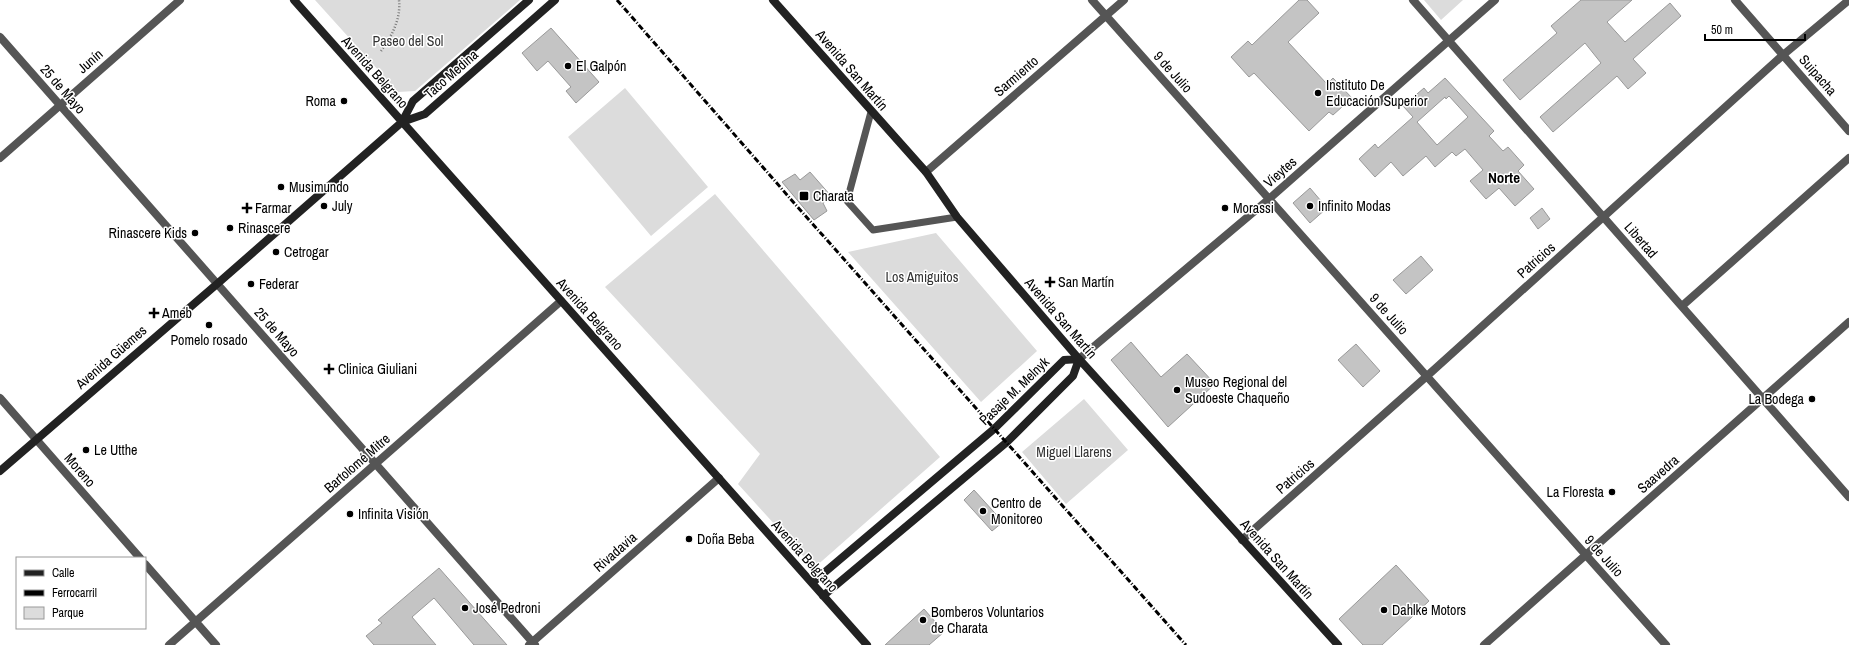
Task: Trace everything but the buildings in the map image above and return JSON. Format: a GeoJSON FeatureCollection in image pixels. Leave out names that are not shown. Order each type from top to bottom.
{"type":"FeatureCollection","features":[{"type":"Feature","properties":{"kind":"main road","name":"Avenida Belgrano"},"geometry":{"type":"LineString","coordinates":[[294,0],[867,645]]}},
{"type":"Feature","properties":{"kind":"main road","name":"Taco Medina"},"geometry":{"type":"LineString","coordinates":[[402,122],[412,101],[529,0]]}},
{"type":"Feature","properties":{"kind":"main road","name":"Taco Medina"},"geometry":{"type":"LineString","coordinates":[[402,122],[425,114],[555,0]]}},
{"type":"Feature","properties":{"kind":"main road","name":"Avenida San Martín"},"geometry":{"type":"LineString","coordinates":[[773,0],[871,112],[926,172],[957,217],[1079,359],[1338,645]]}},
{"type":"Feature","properties":{"kind":"main road","name":"Avenida Güemes"},"geometry":{"type":"LineString","coordinates":[[0,470],[217,284],[402,122]]}},
{"type":"Feature","properties":{"kind":"main road","name":"Pasaje M. Melnyk"},"geometry":{"type":"LineString","coordinates":[[812,583],[994,429],[1064,360],[1079,359]]}},
{"type":"Feature","properties":{"kind":"main road"},"geometry":{"type":"LineString","coordinates":[[823,596],[1007,442],[1073,376],[1079,359]]}},
{"type":"Feature","properties":{"kind":"street","name":"Junín"},"geometry":{"type":"LineString","coordinates":[[0,158],[180,0]]}},
{"type":"Feature","properties":{"kind":"street","name":"9 de Julio"},"geometry":{"type":"LineString","coordinates":[[1092,0],[1666,645]]}},
{"type":"Feature","properties":{"kind":"street","name":"Sarmiento"},"geometry":{"type":"LineString","coordinates":[[926,172],[1124,0]]}},
{"type":"Feature","properties":{"kind":"street","name":"Libertad"},"geometry":{"type":"LineString","coordinates":[[1413,0],[1849,497]]}},
{"type":"Feature","properties":{"kind":"street","name":"Vieytes"},"geometry":{"type":"LineString","coordinates":[[1079,359],[1269,199],[1495,0]]}},
{"type":"Feature","properties":{"kind":"street","name":"Suipacha"},"geometry":{"type":"LineString","coordinates":[[1735,0],[1849,131]]}},
{"type":"Feature","properties":{"kind":"street","name":"Patricios"},"geometry":{"type":"LineString","coordinates":[[1242,540],[1427,376],[1783,55],[1849,0]]}},
{"type":"Feature","properties":{"kind":"street","name":"25 de Mayo"},"geometry":{"type":"LineString","coordinates":[[0,37],[376,464],[532,644]]}},
{"type":"Feature","properties":{"kind":"street"},"geometry":{"type":"LineString","coordinates":[[1682,306],[1849,158]]}},
{"type":"Feature","properties":{"kind":"street","name":"Bartolomé Mitre"},"geometry":{"type":"LineString","coordinates":[[169,645],[561,301]]}},
{"type":"Feature","properties":{"kind":"street","name":"Saavedra"},"geometry":{"type":"LineString","coordinates":[[1484,645],[1849,322]]}},
{"type":"Feature","properties":{"kind":"street","name":"Moreno"},"geometry":{"type":"LineString","coordinates":[[0,398],[139,557]]}},
{"type":"Feature","properties":{"kind":"street","name":"Rivadavia"},"geometry":{"type":"LineString","coordinates":[[532,644],[719,478]]}},
{"type":"Feature","properties":{"kind":"street"},"geometry":{"type":"LineString","coordinates":[[146,565],[216,645]]}},
{"type":"Feature","properties":{"kind":"lane"},"geometry":{"type":"LineString","coordinates":[[871,112],[846,201],[873,230],[957,217]]}},
{"type":"Feature","properties":{"kind":"path"},"geometry":{"type":"LineString","coordinates":[[381,51],[389,41],[394,29],[398,16],[399,0]]}},
{"type":"Feature","properties":{"kind":"green space","name":"Paseo del Sol"},"geometry":{"type":"Polygon","coordinates":[[[315,0],[520,0],[415,91],[398,92],[315,0]]]}},
{"type":"Feature","properties":{"kind":"green space"},"geometry":{"type":"Polygon","coordinates":[[[1424,0],[1463,0],[1441,20],[1424,0]]]}},
{"type":"Feature","properties":{"kind":"green space"},"geometry":{"type":"Polygon","coordinates":[[[625,88],[708,187],[651,236],[568,137],[625,88]]]}},
{"type":"Feature","properties":{"kind":"green space"},"geometry":{"type":"Polygon","coordinates":[[[715,194],[940,457],[814,568],[738,484],[760,454],[605,287],[715,194]]]}},
{"type":"Feature","properties":{"kind":"green space","name":"Los Amiguitos"},"geometry":{"type":"Polygon","coordinates":[[[936,233],[1037,351],[981,402],[848,252],[936,233]]]}},
{"type":"Feature","properties":{"kind":"green space","name":"Miguel Llarens"},"geometry":{"type":"Polygon","coordinates":[[[1084,399],[1128,450],[1066,504],[1022,452],[1084,399]]]}},
{"type":"Feature","properties":{"kind":"railway"},"geometry":{"type":"LineString","coordinates":[[617,0],[795,204],[1186,645]]}},
{"type":"Feature","properties":{"kind":"place","name":"El Galpón"},"geometry":{"type":"Point","coordinates":[568,66]}},
{"type":"Feature","properties":{"kind":"place","name":"Instituto De Educación Superior"},"geometry":{"type":"Point","coordinates":[1318,93]}},
{"type":"Feature","properties":{"kind":"place","name":"Roma"},"geometry":{"type":"Point","coordinates":[344,101]}},
{"type":"Feature","properties":{"kind":"place","name":"Musimundo"},"geometry":{"type":"Point","coordinates":[281,187]}},
{"type":"Feature","properties":{"kind":"place","name":"Charata"},"geometry":{"type":"Point","coordinates":[804,196]}},
{"type":"Feature","properties":{"kind":"place","name":"July"},"geometry":{"type":"Point","coordinates":[324,206]}},
{"type":"Feature","properties":{"kind":"place","name":"Infinito Modas"},"geometry":{"type":"Point","coordinates":[1310,206]}},
{"type":"Feature","properties":{"kind":"place","name":"Farmar"},"geometry":{"type":"Point","coordinates":[247,208]}},
{"type":"Feature","properties":{"kind":"place","name":"Morassi"},"geometry":{"type":"Point","coordinates":[1225,208]}},
{"type":"Feature","properties":{"kind":"place","name":"Rinascere"},"geometry":{"type":"Point","coordinates":[230,228]}},
{"type":"Feature","properties":{"kind":"place","name":"Rinascere Kids"},"geometry":{"type":"Point","coordinates":[195,233]}},
{"type":"Feature","properties":{"kind":"place","name":"Cetrogar"},"geometry":{"type":"Point","coordinates":[276,252]}},
{"type":"Feature","properties":{"kind":"place","name":"San Martín"},"geometry":{"type":"Point","coordinates":[1050,282]}},
{"type":"Feature","properties":{"kind":"place","name":"Federar"},"geometry":{"type":"Point","coordinates":[251,284]}},
{"type":"Feature","properties":{"kind":"place","name":"Ameb"},"geometry":{"type":"Point","coordinates":[154,313]}},
{"type":"Feature","properties":{"kind":"place","name":"Pomelo rosado"},"geometry":{"type":"Point","coordinates":[209,325]}},
{"type":"Feature","properties":{"kind":"place","name":"Clinica Giuliani"},"geometry":{"type":"Point","coordinates":[329,369]}},
{"type":"Feature","properties":{"kind":"place","name":"Museo Regional del Sudoeste Chaqueño"},"geometry":{"type":"Point","coordinates":[1177,390]}},
{"type":"Feature","properties":{"kind":"place","name":"La Bodega"},"geometry":{"type":"Point","coordinates":[1812,399]}},
{"type":"Feature","properties":{"kind":"place","name":"Le Utthe"},"geometry":{"type":"Point","coordinates":[86,450]}},
{"type":"Feature","properties":{"kind":"place","name":"La Floresta"},"geometry":{"type":"Point","coordinates":[1612,492]}},
{"type":"Feature","properties":{"kind":"place","name":"Centro de Monitoreo"},"geometry":{"type":"Point","coordinates":[983,511]}},
{"type":"Feature","properties":{"kind":"place","name":"Infinita Visión"},"geometry":{"type":"Point","coordinates":[350,514]}},
{"type":"Feature","properties":{"kind":"place","name":"Doña Beba"},"geometry":{"type":"Point","coordinates":[689,539]}},
{"type":"Feature","properties":{"kind":"place","name":"José Pedroni"},"geometry":{"type":"Point","coordinates":[465,608]}},
{"type":"Feature","properties":{"kind":"place","name":"Dahlke Motors"},"geometry":{"type":"Point","coordinates":[1384,610]}},
{"type":"Feature","properties":{"kind":"place","name":"Bomberos Voluntarios de Charata"},"geometry":{"type":"Point","coordinates":[923,620]}},
{"type":"Feature","properties":{"kind":"district","name":"Norte"},"geometry":{"type":"Point","coordinates":[1504,178]}}]}
